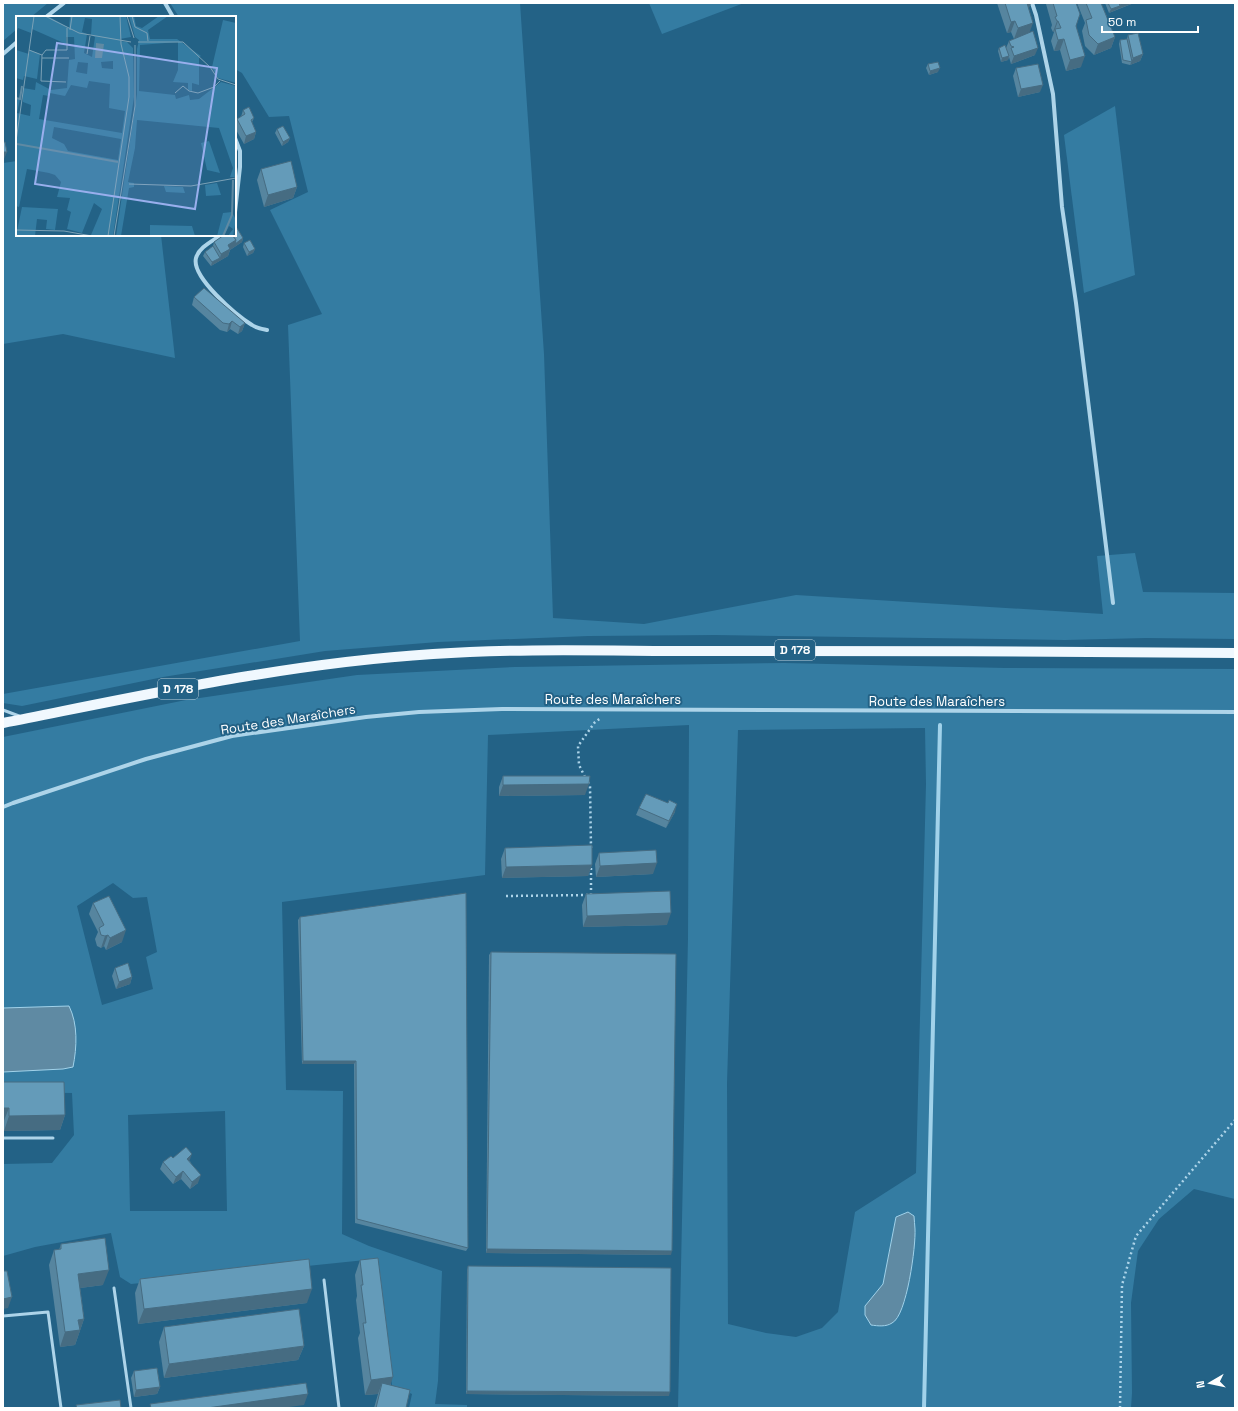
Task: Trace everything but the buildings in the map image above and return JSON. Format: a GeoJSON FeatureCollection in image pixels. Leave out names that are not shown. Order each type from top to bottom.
{"type":"FeatureCollection","features":[{"type":"Feature","properties":{"kind":"main road","name":"D 178"},"geometry":{"type":"LineString","coordinates":[[3,723],[248,675],[430,654],[496,651],[831,650],[1235,653]]}},
{"type":"Feature","properties":{"kind":"street"},"geometry":{"type":"LineString","coordinates":[[47,16],[64,3]]}},
{"type":"Feature","properties":{"kind":"street"},"geometry":{"type":"LineString","coordinates":[[165,3],[172,16]]}},
{"type":"Feature","properties":{"kind":"street"},"geometry":{"type":"LineString","coordinates":[[1032,3],[1053,94],[1062,207],[1076,303],[1113,603]]}},
{"type":"Feature","properties":{"kind":"street"},"geometry":{"type":"LineString","coordinates":[[3,54],[16,43]]}},
{"type":"Feature","properties":{"kind":"street"},"geometry":{"type":"LineString","coordinates":[[236,141],[240,151],[240,167],[236,206]]}},
{"type":"Feature","properties":{"kind":"street"},"geometry":{"type":"LineString","coordinates":[[220,236],[201,249],[196,259],[198,271],[203,280],[230,307],[253,326],[267,330]]}},
{"type":"Feature","properties":{"kind":"street","name":"Route des Maraîchers"},"geometry":{"type":"LineString","coordinates":[[3,807],[146,759],[232,736],[366,717],[419,712],[502,709],[612,709],[1235,712]]}},
{"type":"Feature","properties":{"kind":"lane"},"geometry":{"type":"LineString","coordinates":[[3,710],[26,719]]}},
{"type":"Feature","properties":{"kind":"lane"},"geometry":{"type":"LineString","coordinates":[[3,1138],[53,1138]]}},
{"type":"Feature","properties":{"kind":"lane"},"geometry":{"type":"LineString","coordinates":[[324,1280],[340,1408]]}},
{"type":"Feature","properties":{"kind":"lane"},"geometry":{"type":"LineString","coordinates":[[114,1288],[131,1408]]}},
{"type":"Feature","properties":{"kind":"lane"},"geometry":{"type":"LineString","coordinates":[[3,1316],[48,1312],[61,1408]]}},
{"type":"Feature","properties":{"kind":"path"},"geometry":{"type":"LineString","coordinates":[[591,856],[590,785],[579,765],[578,746],[595,722],[612,709]]}},
{"type":"Feature","properties":{"kind":"path"},"geometry":{"type":"LineString","coordinates":[[506,896],[591,895],[591,864]]}},
{"type":"Feature","properties":{"kind":"path"},"geometry":{"type":"LineString","coordinates":[[1120,1408],[1122,1285],[1136,1236],[1235,1120]]}},
{"type":"Feature","properties":{"kind":"shaded area"},"geometry":{"type":"Polygon","coordinates":[[[3,3],[48,3],[32,16],[16,16],[16,30],[3,41],[3,3]]]}},
{"type":"Feature","properties":{"kind":"shaded area"},"geometry":{"type":"Polygon","coordinates":[[[170,3],[520,3],[544,354],[553,618],[644,624],[796,595],[1103,614],[1097,556],[1135,553],[1143,592],[1235,593],[1235,639],[1146,638],[1065,640],[715,635],[588,636],[438,642],[325,651],[163,677],[22,706],[3,703],[3,694],[300,641],[288,325],[322,314],[270,210],[308,192],[289,116],[269,117],[242,73],[236,70],[236,16],[178,16],[170,3]]]}},
{"type":"Feature","properties":{"kind":"shaded area"},"geometry":{"type":"Polygon","coordinates":[[[649,3],[744,3],[662,34],[649,3]]]}},
{"type":"Feature","properties":{"kind":"shaded area"},"geometry":{"type":"Polygon","coordinates":[[[1115,106],[1135,275],[1084,293],[1064,135],[1115,106]]]}},
{"type":"Feature","properties":{"kind":"shaded area"},"geometry":{"type":"Polygon","coordinates":[[[16,161],[16,236],[161,236],[175,358],[63,334],[3,344],[3,163],[16,161]]]}},
{"type":"Feature","properties":{"kind":"shaded area"},"geometry":{"type":"Polygon","coordinates":[[[784,663],[1005,668],[1235,669],[1235,1199],[1194,1189],[1159,1219],[1138,1251],[1131,1303],[1131,1408],[678,1408],[688,938],[689,725],[488,735],[485,875],[282,902],[286,1090],[343,1091],[342,1234],[369,1246],[442,1271],[438,1381],[435,1404],[467,1405],[467,1408],[409,1408],[412,1394],[392,1385],[375,1259],[131,1284],[120,1277],[111,1233],[35,1247],[3,1256],[3,1164],[52,1163],[74,1135],[72,1093],[3,1092],[3,737],[186,700],[357,675],[515,667],[784,663]],[[925,728],[738,730],[727,1083],[728,1324],[766,1333],[796,1337],[822,1328],[838,1312],[855,1212],[916,1173],[926,784],[925,728]],[[113,883],[77,906],[102,1005],[153,989],[146,957],[157,952],[147,897],[133,898],[113,883]],[[225,1111],[128,1115],[130,1211],[227,1211],[225,1111]],[[896,1217],[883,1284],[865,1306],[905,1301],[912,1266],[915,1229],[896,1217]]]}},
{"type":"Feature","properties":{"kind":"shaded area"},"geometry":{"type":"Polygon","coordinates":[[[69,1006],[74,1020],[76,1036],[73,1067],[63,1069],[3,1072],[3,1008],[69,1006]]]}},
{"type":"Feature","properties":{"kind":"shaded area"},"geometry":{"type":"Polygon","coordinates":[[[908,1212],[914,1216],[915,1237],[910,1279],[902,1308],[897,1318],[892,1323],[885,1326],[871,1325],[865,1315],[865,1306],[883,1284],[896,1217],[908,1212]]]}},
{"type":"Feature","properties":{"kind":"waterway"},"geometry":{"type":"LineString","coordinates":[[924,1408],[940,725]]}}]}
